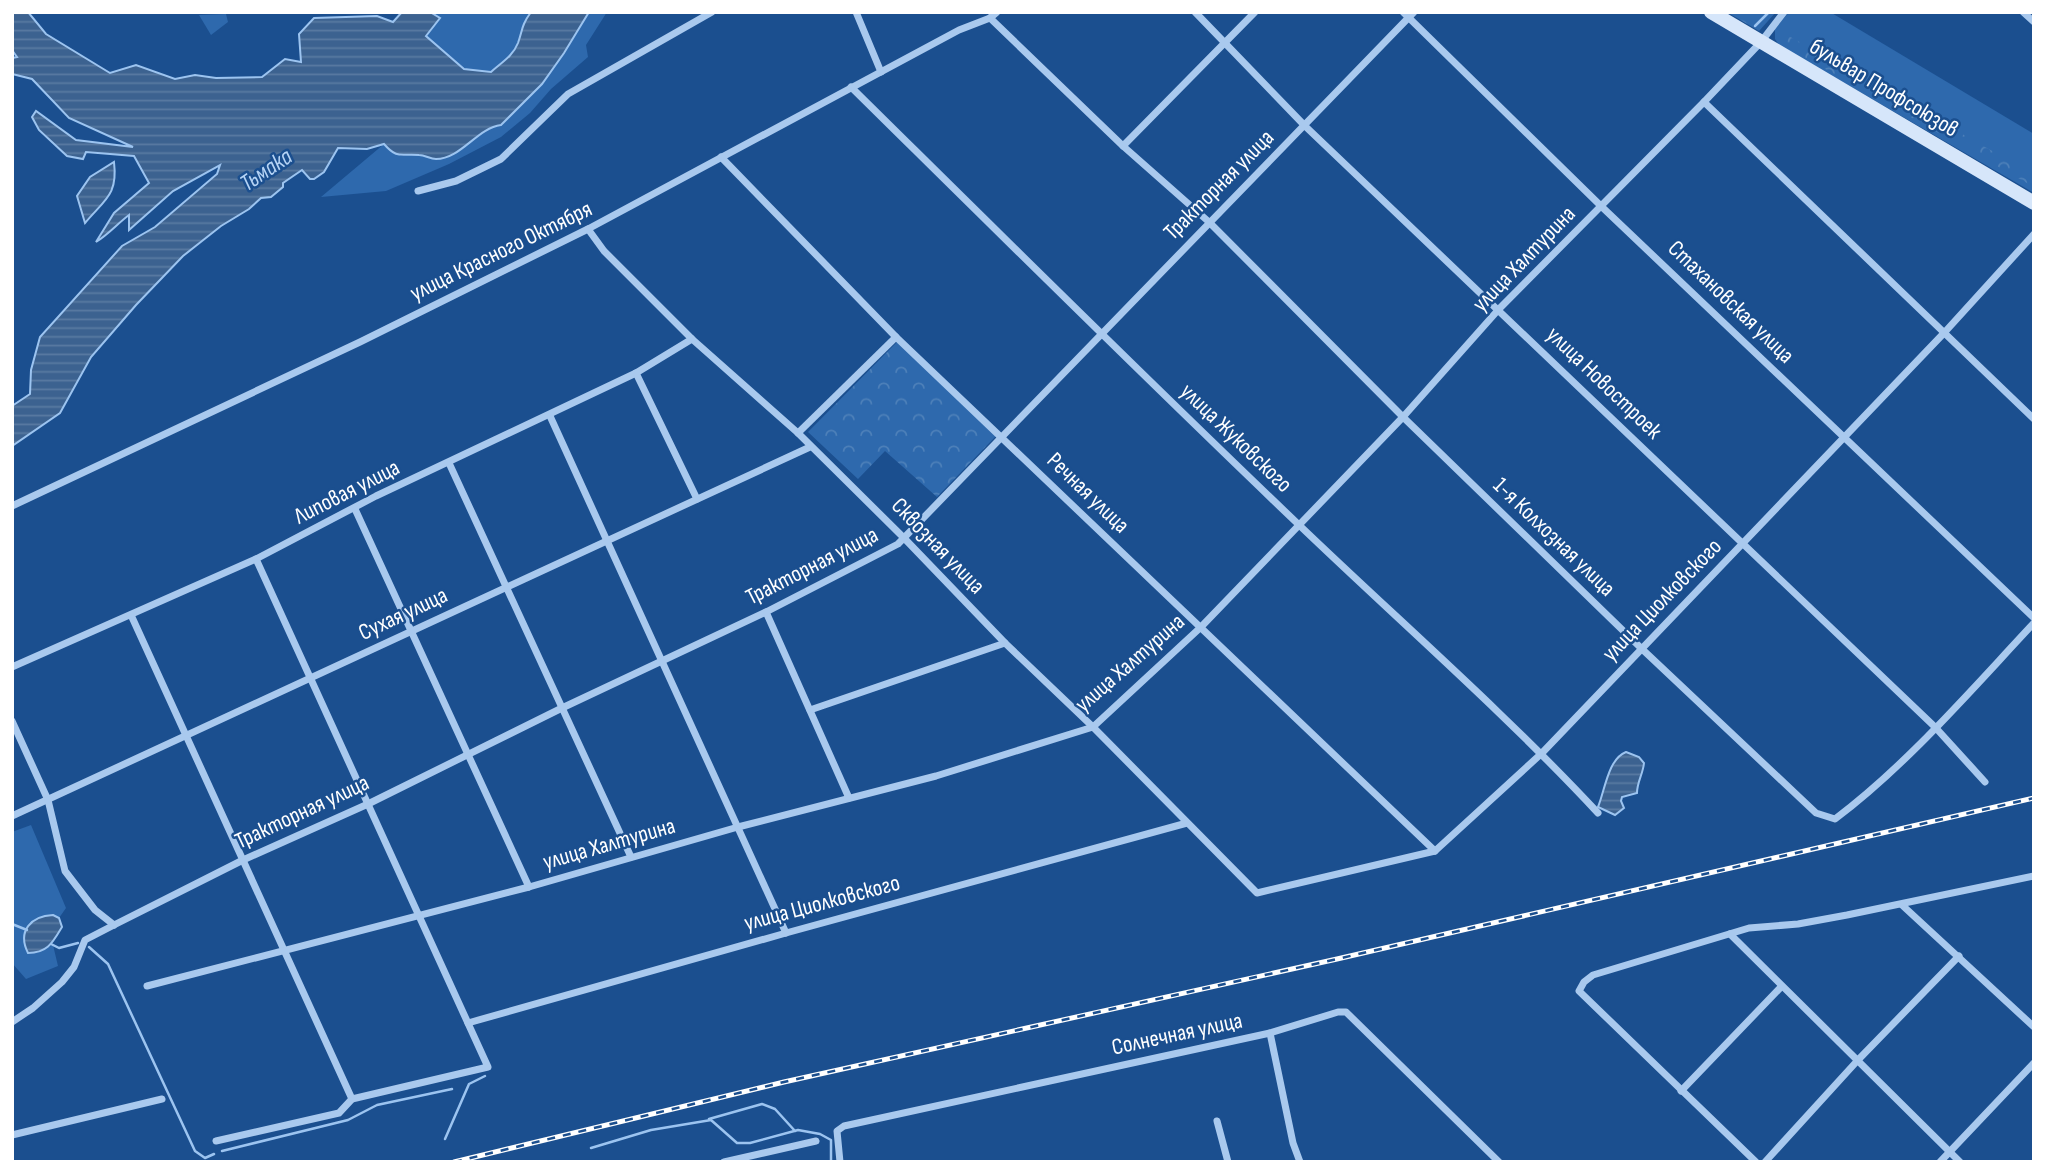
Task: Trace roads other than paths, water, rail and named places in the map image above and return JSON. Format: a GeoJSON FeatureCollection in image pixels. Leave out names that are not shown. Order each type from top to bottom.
{"type":"FeatureCollection","features":[{"type":"Feature","properties":{"kind":"main road","name":"бульвар Профсоюзов"},"geometry":{"type":"LineString","coordinates":[[1711,12],[2034,203]]}},
{"type":"Feature","properties":{"kind":"street"},"geometry":{"type":"LineString","coordinates":[[418,191],[456,181],[501,159],[568,93],[712,12]]}},
{"type":"Feature","properties":{"kind":"street"},"geometry":{"type":"LineString","coordinates":[[856,12],[881,72]]}},
{"type":"Feature","properties":{"kind":"street","name":"улица Новостроек"},"geometry":{"type":"LineString","coordinates":[[1195,12],[1305,126],[1935,727],[1985,782]]}},
{"type":"Feature","properties":{"kind":"street"},"geometry":{"type":"LineString","coordinates":[[1123,146],[1255,12]]}},
{"type":"Feature","properties":{"kind":"street","name":"улица Халтурина"},"geometry":{"type":"LineString","coordinates":[[147,986],[529,887],[738,827],[936,776],[1093,727],[1200,627],[1299,525],[1403,417],[1499,309],[1704,102],[1784,12]]}},
{"type":"Feature","properties":{"kind":"street"},"geometry":{"type":"LineString","coordinates":[[2023,12],[2034,22]]}},
{"type":"Feature","properties":{"kind":"street","name":"Тракторная улица"},"geometry":{"type":"LineString","coordinates":[[114,925],[243,860],[368,804],[562,708],[766,612],[898,544],[1305,126],[1408,14]]}},
{"type":"Feature","properties":{"kind":"street","name":"Стахановская улица"},"geometry":{"type":"LineString","coordinates":[[1408,14],[1602,206],[2034,621]]}},
{"type":"Feature","properties":{"kind":"street","name":"улица Красного Октября"},"geometry":{"type":"LineString","coordinates":[[12,506],[360,342],[588,229],[959,30],[994,15]]}},
{"type":"Feature","properties":{"kind":"street","name":"1-я Колхозная улица"},"geometry":{"type":"LineString","coordinates":[[994,15],[1123,146],[1209,222],[1403,417],[1816,813],[1835,820],[1860,801],[1935,727]]}},
{"type":"Feature","properties":{"kind":"street","name":"улица Жуковского"},"geometry":{"type":"LineString","coordinates":[[851,87],[1100,334],[1542,753],[1598,813]]}},
{"type":"Feature","properties":{"kind":"street"},"geometry":{"type":"LineString","coordinates":[[1704,102],[2034,419]]}},
{"type":"Feature","properties":{"kind":"street","name":"Речная улица"},"geometry":{"type":"LineString","coordinates":[[721,157],[896,337],[1435,850]]}},
{"type":"Feature","properties":{"kind":"street","name":"Сквозная улица"},"geometry":{"type":"LineString","coordinates":[[588,229],[604,251],[692,339],[798,433],[905,537],[1005,643],[1093,727],[1257,893]]}},
{"type":"Feature","properties":{"kind":"street","name":"улица Циолковского"},"geometry":{"type":"LineString","coordinates":[[1257,893],[1435,850],[1542,753],[1944,333],[2034,234]]}},
{"type":"Feature","properties":{"kind":"street"},"geometry":{"type":"LineString","coordinates":[[798,433],[896,337]]}},
{"type":"Feature","properties":{"kind":"street","name":"Липовая улица"},"geometry":{"type":"LineString","coordinates":[[12,667],[256,559],[376,496],[636,373],[692,339]]}},
{"type":"Feature","properties":{"kind":"street"},"geometry":{"type":"LineString","coordinates":[[636,373],[697,499]]}},
{"type":"Feature","properties":{"kind":"street"},"geometry":{"type":"LineString","coordinates":[[550,415],[786,933]]}},
{"type":"Feature","properties":{"kind":"street","name":"Сухая улица"},"geometry":{"type":"LineString","coordinates":[[12,816],[810,447]]}},
{"type":"Feature","properties":{"kind":"street"},"geometry":{"type":"LineString","coordinates":[[449,463],[631,858]]}},
{"type":"Feature","properties":{"kind":"street"},"geometry":{"type":"LineString","coordinates":[[355,509],[529,887]]}},
{"type":"Feature","properties":{"kind":"street"},"geometry":{"type":"LineString","coordinates":[[216,1140],[338,1113],[352,1099],[488,1067],[256,559]]}},
{"type":"Feature","properties":{"kind":"street"},"geometry":{"type":"LineString","coordinates":[[766,612],[849,798]]}},
{"type":"Feature","properties":{"kind":"street"},"geometry":{"type":"LineString","coordinates":[[131,615],[352,1099]]}},
{"type":"Feature","properties":{"kind":"street"},"geometry":{"type":"LineString","coordinates":[[1935,727],[2034,621]]}},
{"type":"Feature","properties":{"kind":"street"},"geometry":{"type":"LineString","coordinates":[[810,710],[1005,643]]}},
{"type":"Feature","properties":{"kind":"street"},"geometry":{"type":"LineString","coordinates":[[12,721],[48,800],[65,871],[95,910],[114,925],[85,940],[74,967],[62,982],[33,1008],[12,1022]]}},
{"type":"Feature","properties":{"kind":"street","name":"улица Циолковского"},"geometry":{"type":"LineString","coordinates":[[468,1023],[1187,823]]}},
{"type":"Feature","properties":{"kind":"street"},"geometry":{"type":"LineString","coordinates":[[1756,1162],[1579,991],[1584,982],[1593,975],[1749,928],[1798,924],[1902,905],[2034,876]]}},
{"type":"Feature","properties":{"kind":"street"},"geometry":{"type":"LineString","coordinates":[[1902,905],[2034,1027]]}},
{"type":"Feature","properties":{"kind":"street"},"geometry":{"type":"LineString","coordinates":[[1730,934],[1960,1162]]}},
{"type":"Feature","properties":{"kind":"street"},"geometry":{"type":"LineString","coordinates":[[1765,1162],[1858,1060],[1959,956]]}},
{"type":"Feature","properties":{"kind":"street"},"geometry":{"type":"LineString","coordinates":[[1681,1091],[1782,987]]}},
{"type":"Feature","properties":{"kind":"street","name":"Солнечная улица"},"geometry":{"type":"LineString","coordinates":[[840,1162],[837,1131],[844,1126],[1270,1033],[1338,1012],[1346,1012],[1499,1162]]}},
{"type":"Feature","properties":{"kind":"street"},"geometry":{"type":"LineString","coordinates":[[1270,1033],[1297,1161]]}},
{"type":"Feature","properties":{"kind":"street"},"geometry":{"type":"LineString","coordinates":[[1940,1162],[2034,1063]]}},
{"type":"Feature","properties":{"kind":"street"},"geometry":{"type":"LineString","coordinates":[[12,1135],[162,1099]]}},
{"type":"Feature","properties":{"kind":"street"},"geometry":{"type":"LineString","coordinates":[[1217,1121],[1228,1162]]}},
{"type":"Feature","properties":{"kind":"street"},"geometry":{"type":"LineString","coordinates":[[724,1162],[816,1141]]}},
{"type":"Feature","properties":{"kind":"water","name":"Тьмака"},"geometry":{"type":"Polygon","coordinates":[[[12,12],[28,12],[46,34],[110,73],[136,65],[175,79],[195,75],[216,78],[262,77],[285,59],[301,62],[299,34],[314,18],[377,16],[393,22],[402,12],[430,12],[440,18],[426,36],[464,69],[491,72],[513,52],[531,12],[589,12],[542,84],[501,125],[492,127],[453,154],[436,159],[421,155],[400,155],[384,144],[367,149],[338,148],[324,172],[314,179],[310,179],[302,170],[283,183],[283,187],[271,197],[261,198],[249,209],[221,226],[183,256],[91,357],[60,413],[12,446],[12,406],[30,394],[31,370],[40,337],[122,246],[155,227],[217,174],[220,165],[173,191],[129,230],[129,215],[96,242],[114,213],[149,183],[134,156],[86,152],[83,159],[67,156],[39,130],[32,117],[36,111],[76,140],[133,147],[69,118],[32,79],[12,74],[12,58],[17,57],[12,50],[12,12]]]}},
{"type":"Feature","properties":{"kind":"water"},"geometry":{"type":"Polygon","coordinates":[[[114,162],[112,189],[85,223],[77,196],[90,177],[114,162]]]}},
{"type":"Feature","properties":{"kind":"water"},"geometry":{"type":"Polygon","coordinates":[[[1626,752],[1639,757],[1644,763],[1637,793],[1622,797],[1624,808],[1615,815],[1598,807],[1611,768],[1626,752]]]}},
{"type":"Feature","properties":{"kind":"water"},"geometry":{"type":"Polygon","coordinates":[[[53,915],[59,918],[62,927],[56,937],[45,949],[28,953],[24,938],[28,926],[38,918],[53,915]]]}},
{"type":"Feature","properties":{"kind":"waterway"},"geometry":{"type":"LineString","coordinates":[[1755,26],[1769,12]]}},
{"type":"Feature","properties":{"kind":"waterway"},"geometry":{"type":"LineString","coordinates":[[12,924],[27,930]]}},
{"type":"Feature","properties":{"kind":"waterway"},"geometry":{"type":"LineString","coordinates":[[51,944],[59,948],[78,943]]}},
{"type":"Feature","properties":{"kind":"waterway"},"geometry":{"type":"LineString","coordinates":[[89,947],[108,964],[195,1151],[205,1158],[214,1154]]}},
{"type":"Feature","properties":{"kind":"waterway"},"geometry":{"type":"LineString","coordinates":[[445,1139],[469,1084],[485,1076]]}},
{"type":"Feature","properties":{"kind":"waterway"},"geometry":{"type":"LineString","coordinates":[[222,1151],[348,1120],[377,1105],[452,1089]]}},
{"type":"Feature","properties":{"kind":"waterway"},"geometry":{"type":"LineString","coordinates":[[709,1119],[762,1104],[775,1109],[795,1131]]}},
{"type":"Feature","properties":{"kind":"waterway"},"geometry":{"type":"LineString","coordinates":[[591,1148],[651,1130],[711,1120],[737,1143],[750,1143],[798,1130],[820,1134],[831,1140],[831,1162]]}},
{"type":"Feature","properties":{"kind":"railway"},"geometry":{"type":"LineString","coordinates":[[454,1162],[784,1082],[1337,959],[2034,798]]}}]}
